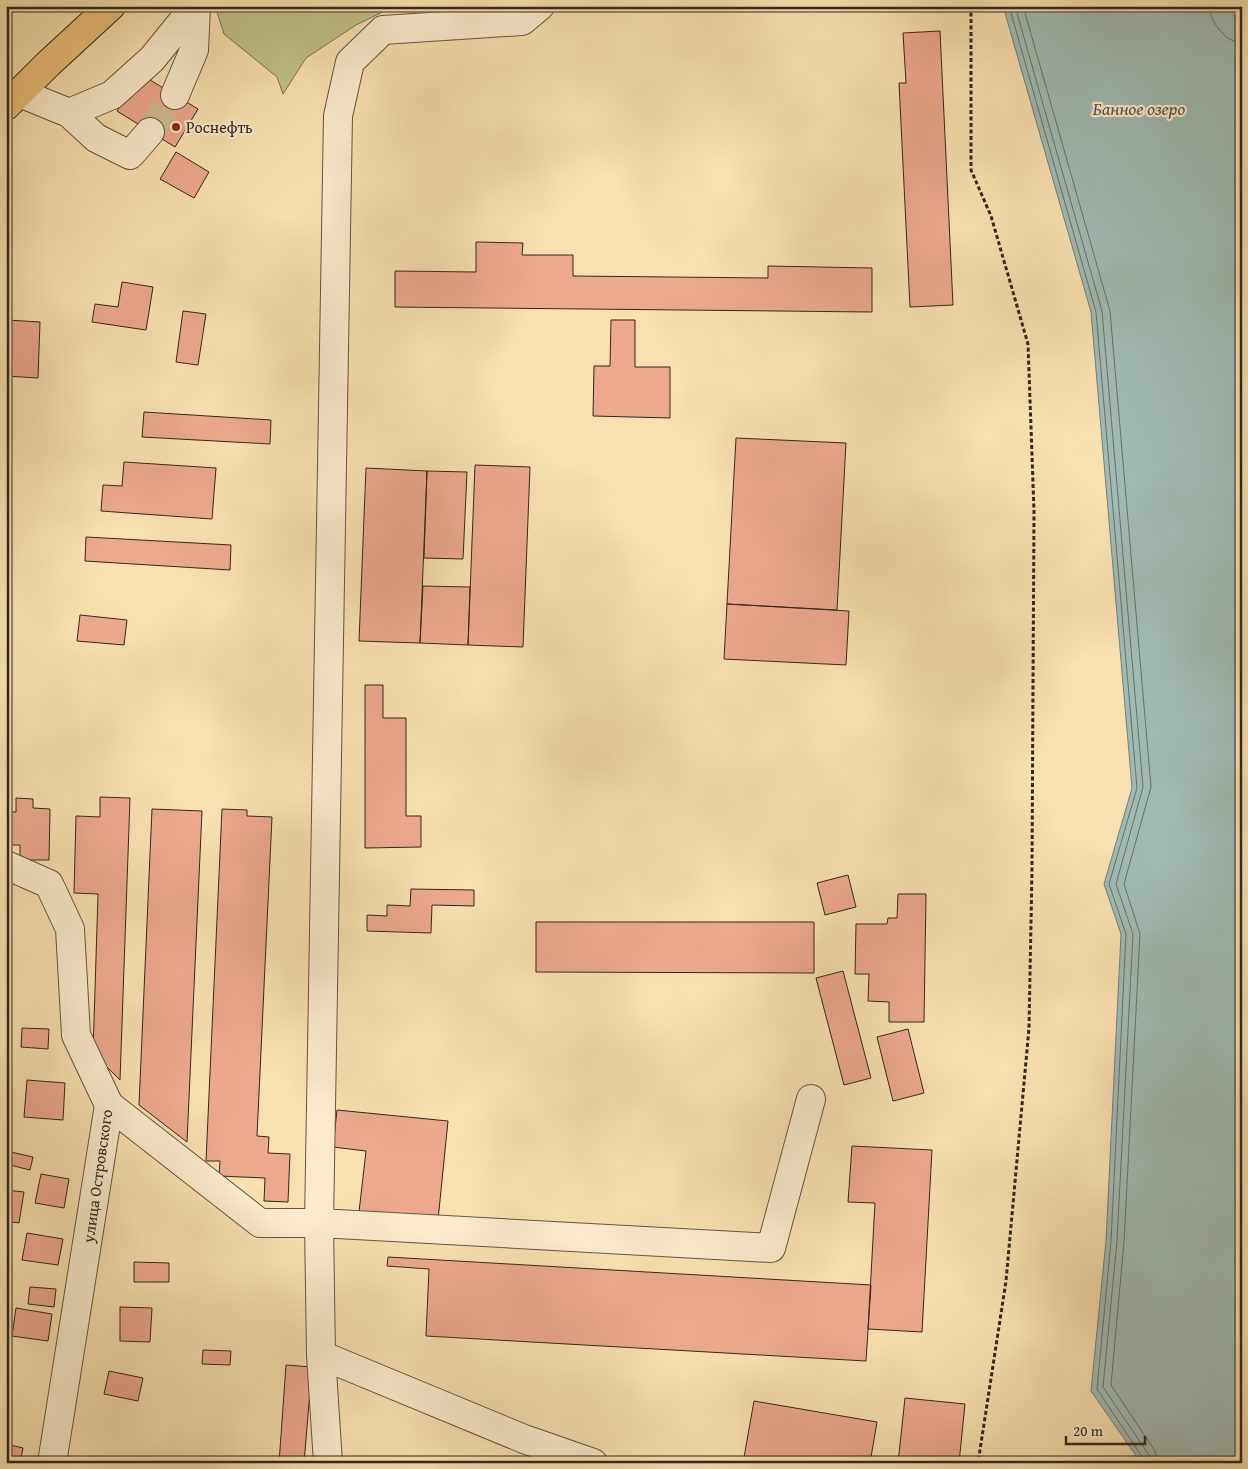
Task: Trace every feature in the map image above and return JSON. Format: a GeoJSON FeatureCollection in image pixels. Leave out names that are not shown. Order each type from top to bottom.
{"type":"FeatureCollection","features":[{"type":"Feature","properties":{"kind":"main road"},"geometry":{"type":"LineString","coordinates":[[13,100],[48,64],[111,6]]}},
{"type":"Feature","properties":{"kind":"street"},"geometry":{"type":"LineString","coordinates":[[69,113],[112,96],[152,59],[195,6]]}},
{"type":"Feature","properties":{"kind":"street"},"geometry":{"type":"LineString","coordinates":[[175,95],[194,50],[195,6]]}},
{"type":"Feature","properties":{"kind":"street"},"geometry":{"type":"LineString","coordinates":[[328,1463],[321,1355],[319,1223],[338,116],[350,62],[383,30],[522,21],[540,6]]}},
{"type":"Feature","properties":{"kind":"street"},"geometry":{"type":"LineString","coordinates":[[13,100],[69,113],[96,138],[130,155],[150,132]]}},
{"type":"Feature","properties":{"kind":"street","name":"улица Островского"},"geometry":{"type":"LineString","coordinates":[[6,865],[49,884],[70,930],[76,1035],[109,1105],[52,1463]]}},
{"type":"Feature","properties":{"kind":"street"},"geometry":{"type":"LineString","coordinates":[[109,1105],[260,1223],[319,1223],[771,1248],[811,1099]]}},
{"type":"Feature","properties":{"kind":"street"},"geometry":{"type":"LineString","coordinates":[[321,1355],[524,1439],[594,1463]]}},
{"type":"Feature","properties":{"kind":"path"},"geometry":{"type":"LineString","coordinates":[[971,6],[971,170],[991,216],[1028,344],[1034,511],[1029,1028],[1006,1281],[978,1463]]}},
{"type":"Feature","properties":{"kind":"green space"},"geometry":{"type":"Polygon","coordinates":[[[215,6],[395,6],[356,25],[306,58],[283,94],[277,77],[224,34],[215,6]]]}},
{"type":"Feature","properties":{"kind":"water","name":"Банное озеро"},"geometry":{"type":"Polygon","coordinates":[[[1003,6],[1227,6],[1242,27],[1242,1463],[1141,1463],[1091,1391],[1106,1241],[1121,934],[1104,884],[1132,788],[1091,312],[1003,6]]]}},
{"type":"Feature","properties":{"kind":"building"},"geometry":{"type":"Polygon","coordinates":[[[940,31],[953,305],[910,307],[899,83],[906,83],[903,33],[940,31]]]}},
{"type":"Feature","properties":{"kind":"building"},"geometry":{"type":"Polygon","coordinates":[[[140,74],[198,109],[175,147],[117,111],[140,74]]]}},
{"type":"Feature","properties":{"kind":"building"},"geometry":{"type":"Polygon","coordinates":[[[176,152],[209,172],[194,198],[160,179],[176,152]]]}},
{"type":"Feature","properties":{"kind":"building"},"geometry":{"type":"Polygon","coordinates":[[[476,242],[523,243],[522,255],[573,255],[573,276],[768,278],[768,266],[872,268],[872,312],[395,307],[395,271],[476,272],[476,242]]]}},
{"type":"Feature","properties":{"kind":"building"},"geometry":{"type":"Polygon","coordinates":[[[122,282],[153,287],[146,330],[92,322],[95,304],[118,307],[122,282]]]}},
{"type":"Feature","properties":{"kind":"building"},"geometry":{"type":"Polygon","coordinates":[[[183,311],[206,314],[198,365],[176,362],[183,311]]]}},
{"type":"Feature","properties":{"kind":"building"},"geometry":{"type":"Polygon","coordinates":[[[7,320],[40,322],[38,378],[6,376],[7,320]]]}},
{"type":"Feature","properties":{"kind":"building"},"geometry":{"type":"Polygon","coordinates":[[[611,320],[635,320],[635,367],[670,367],[670,418],[593,416],[594,366],[610,366],[611,320]]]}},
{"type":"Feature","properties":{"kind":"building"},"geometry":{"type":"Polygon","coordinates":[[[144,412],[271,420],[270,444],[142,437],[144,412]]]}},
{"type":"Feature","properties":{"kind":"building"},"geometry":{"type":"Polygon","coordinates":[[[736,438],[846,443],[837,610],[727,604],[736,438]]]}},
{"type":"Feature","properties":{"kind":"building"},"geometry":{"type":"Polygon","coordinates":[[[124,462],[216,468],[212,519],[101,511],[103,485],[122,486],[124,462]]]}},
{"type":"Feature","properties":{"kind":"building"},"geometry":{"type":"Polygon","coordinates":[[[475,465],[530,467],[523,647],[468,645],[475,465]]]}},
{"type":"Feature","properties":{"kind":"building"},"geometry":{"type":"Polygon","coordinates":[[[366,468],[427,471],[420,643],[359,641],[366,468]]]}},
{"type":"Feature","properties":{"kind":"building"},"geometry":{"type":"Polygon","coordinates":[[[427,471],[467,472],[463,559],[424,558],[427,471]]]}},
{"type":"Feature","properties":{"kind":"building"},"geometry":{"type":"Polygon","coordinates":[[[86,537],[231,545],[230,570],[85,561],[86,537]]]}},
{"type":"Feature","properties":{"kind":"building"},"geometry":{"type":"Polygon","coordinates":[[[423,586],[470,587],[468,645],[420,643],[423,586]]]}},
{"type":"Feature","properties":{"kind":"building"},"geometry":{"type":"Polygon","coordinates":[[[727,604],[849,611],[846,665],[724,659],[727,604]]]}},
{"type":"Feature","properties":{"kind":"building"},"geometry":{"type":"Polygon","coordinates":[[[80,615],[127,620],[124,645],[77,641],[80,615]]]}},
{"type":"Feature","properties":{"kind":"building"},"geometry":{"type":"Polygon","coordinates":[[[365,685],[383,685],[383,718],[406,718],[406,816],[421,816],[421,847],[365,848],[365,685]]]}},
{"type":"Feature","properties":{"kind":"building"},"geometry":{"type":"Polygon","coordinates":[[[100,797],[130,798],[120,1080],[93,1053],[98,894],[74,893],[76,816],[100,817],[100,797]]]}},
{"type":"Feature","properties":{"kind":"building"},"geometry":{"type":"Polygon","coordinates":[[[16,798],[33,799],[33,808],[50,809],[49,860],[20,860],[20,845],[6,845],[6,812],[16,812],[16,798]]]}},
{"type":"Feature","properties":{"kind":"building"},"geometry":{"type":"Polygon","coordinates":[[[152,809],[202,811],[187,1142],[139,1105],[152,809]]]}},
{"type":"Feature","properties":{"kind":"building"},"geometry":{"type":"Polygon","coordinates":[[[222,809],[247,810],[247,816],[272,817],[257,1136],[269,1137],[268,1153],[290,1154],[288,1202],[264,1201],[265,1178],[219,1176],[220,1161],[206,1161],[222,809]]]}},
{"type":"Feature","properties":{"kind":"building"},"geometry":{"type":"Polygon","coordinates":[[[848,875],[856,907],[825,915],[817,883],[848,875]]]}},
{"type":"Feature","properties":{"kind":"building"},"geometry":{"type":"Polygon","coordinates":[[[411,889],[474,890],[474,906],[432,905],[431,933],[367,931],[367,915],[387,916],[387,905],[410,906],[411,889]]]}},
{"type":"Feature","properties":{"kind":"building"},"geometry":{"type":"Polygon","coordinates":[[[898,894],[926,894],[924,1022],[889,1022],[889,1002],[868,1001],[869,974],[855,974],[856,924],[887,924],[888,918],[897,918],[898,894]]]}},
{"type":"Feature","properties":{"kind":"building"},"geometry":{"type":"Polygon","coordinates":[[[536,922],[814,922],[814,973],[536,972],[536,922]]]}},
{"type":"Feature","properties":{"kind":"building"},"geometry":{"type":"Polygon","coordinates":[[[843,971],[871,1078],[844,1085],[816,978],[843,971]]]}},
{"type":"Feature","properties":{"kind":"building"},"geometry":{"type":"Polygon","coordinates":[[[22,1028],[49,1029],[48,1049],[21,1047],[22,1028]]]}},
{"type":"Feature","properties":{"kind":"building"},"geometry":{"type":"Polygon","coordinates":[[[908,1029],[924,1093],[893,1101],[877,1037],[908,1029]]]}},
{"type":"Feature","properties":{"kind":"building"},"geometry":{"type":"Polygon","coordinates":[[[27,1080],[65,1083],[63,1120],[24,1117],[27,1080]]]}},
{"type":"Feature","properties":{"kind":"building"},"geometry":{"type":"Polygon","coordinates":[[[337,1110],[448,1121],[438,1220],[359,1212],[366,1151],[333,1147],[337,1110]]]}},
{"type":"Feature","properties":{"kind":"building"},"geometry":{"type":"Polygon","coordinates":[[[852,1146],[932,1150],[922,1332],[868,1329],[875,1203],[848,1202],[852,1146]]]}},
{"type":"Feature","properties":{"kind":"building"},"geometry":{"type":"Polygon","coordinates":[[[6,1151],[33,1157],[30,1170],[6,1164],[6,1151]]]}},
{"type":"Feature","properties":{"kind":"building"},"geometry":{"type":"Polygon","coordinates":[[[41,1174],[69,1179],[64,1208],[35,1203],[41,1174]]]}},
{"type":"Feature","properties":{"kind":"building"},"geometry":{"type":"Polygon","coordinates":[[[6,1190],[24,1192],[19,1223],[6,1221],[6,1190]]]}},
{"type":"Feature","properties":{"kind":"building"},"geometry":{"type":"Polygon","coordinates":[[[27,1233],[63,1239],[58,1265],[22,1260],[27,1233]]]}},
{"type":"Feature","properties":{"kind":"building"},"geometry":{"type":"Polygon","coordinates":[[[388,1257],[871,1285],[866,1361],[426,1336],[429,1269],[387,1266],[388,1257]]]}},
{"type":"Feature","properties":{"kind":"building"},"geometry":{"type":"Polygon","coordinates":[[[134,1262],[169,1263],[169,1282],[134,1282],[134,1262]]]}},
{"type":"Feature","properties":{"kind":"building"},"geometry":{"type":"Polygon","coordinates":[[[30,1287],[56,1289],[54,1307],[28,1304],[30,1287]]]}},
{"type":"Feature","properties":{"kind":"building"},"geometry":{"type":"Polygon","coordinates":[[[120,1307],[152,1308],[150,1342],[120,1341],[120,1307]]]}},
{"type":"Feature","properties":{"kind":"building"},"geometry":{"type":"Polygon","coordinates":[[[16,1308],[52,1314],[48,1341],[12,1336],[16,1308]]]}},
{"type":"Feature","properties":{"kind":"building"},"geometry":{"type":"Polygon","coordinates":[[[203,1350],[231,1351],[230,1365],[202,1364],[203,1350]]]}},
{"type":"Feature","properties":{"kind":"building"},"geometry":{"type":"Polygon","coordinates":[[[286,1365],[312,1367],[304,1463],[279,1463],[286,1365]]]}},
{"type":"Feature","properties":{"kind":"building"},"geometry":{"type":"Polygon","coordinates":[[[109,1371],[143,1378],[138,1401],[104,1394],[109,1371]]]}},
{"type":"Feature","properties":{"kind":"building"},"geometry":{"type":"Polygon","coordinates":[[[905,1398],[965,1404],[959,1463],[898,1463],[905,1398]]]}},
{"type":"Feature","properties":{"kind":"building"},"geometry":{"type":"Polygon","coordinates":[[[754,1401],[877,1422],[870,1463],[743,1463],[754,1401]]]}},
{"type":"Feature","properties":{"kind":"building"},"geometry":{"type":"Polygon","coordinates":[[[6,1444],[23,1448],[20,1463],[6,1463],[6,1444]]]}},
{"type":"Feature","properties":{"kind":"building"},"geometry":{"type":"Polygon","coordinates":[[[92,1457],[121,1462],[91,1463],[92,1457]]]}},
{"type":"Feature","properties":{"kind":"tunnel"},"geometry":{"type":"LineString","coordinates":[[150,132],[175,95]]}},
{"type":"Feature","properties":{"kind":"place","name":"Роснефть"},"geometry":{"type":"Point","coordinates":[176,127]}}]}
